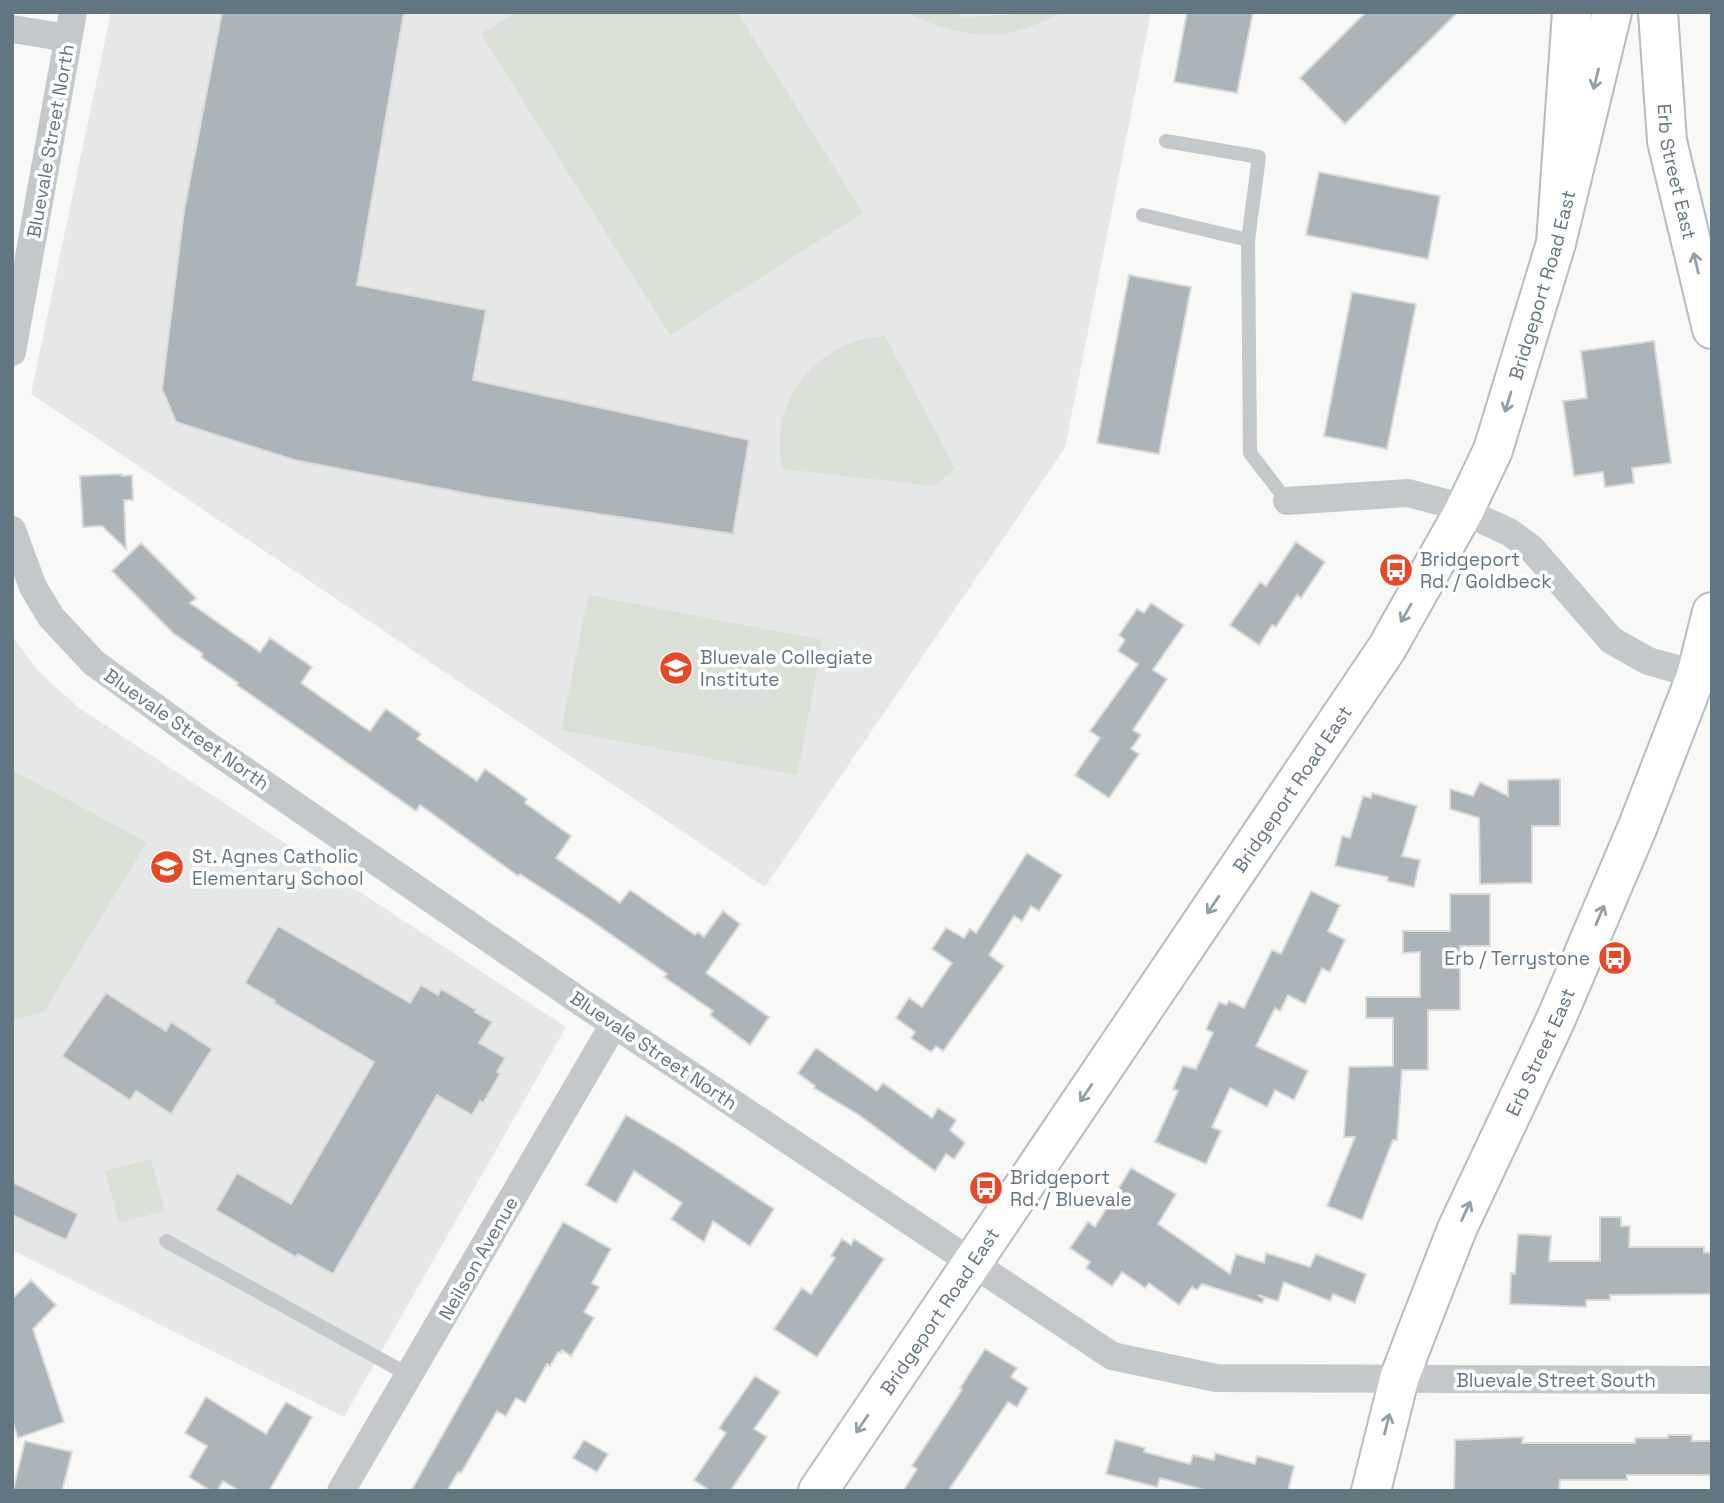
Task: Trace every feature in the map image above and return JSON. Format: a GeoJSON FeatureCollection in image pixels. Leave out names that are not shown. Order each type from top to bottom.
{"type":"FeatureCollection","features":[{"type":"Feature","properties":{"kind":"main road"},"geometry":{"type":"LineString","coordinates":[[1556,243],[1572,12]]}},
{"type":"Feature","properties":{"kind":"main road","name":"Bridgeport Road East"},"geometry":{"type":"LineString","coordinates":[[818,1491],[1387,648],[1464,511],[1493,450],[1556,243],[1612,12]]}},
{"type":"Feature","properties":{"kind":"main road","name":"Erb Street East"},"geometry":{"type":"LineString","coordinates":[[1658,12],[1667,141],[1712,329]]}},
{"type":"Feature","properties":{"kind":"main road","name":"Erb Street East"},"geometry":{"type":"LineString","coordinates":[[1371,1491],[1399,1379],[1457,1230],[1556,1019],[1704,678],[1712,612]]}},
{"type":"Feature","properties":{"kind":"street"},"geometry":{"type":"LineString","coordinates":[[12,29],[71,25]]}},
{"type":"Feature","properties":{"kind":"street","name":"Bluevale Street North"},"geometry":{"type":"LineString","coordinates":[[12,352],[71,25]]}},
{"type":"Feature","properties":{"kind":"street"},"geometry":{"type":"LineString","coordinates":[[1287,501],[1408,492],[1446,503],[1509,532],[1531,548],[1611,640],[1648,661],[1704,678]]}},
{"type":"Feature","properties":{"kind":"street","name":"Bluevale Street North"},"geometry":{"type":"LineString","coordinates":[[12,530],[33,587],[51,617],[94,663],[220,754],[614,1024],[1112,1356],[1216,1378],[1399,1379]]}},
{"type":"Feature","properties":{"kind":"street","name":"Neilson Avenue"},"geometry":{"type":"LineString","coordinates":[[341,1491],[614,1024]]}},
{"type":"Feature","properties":{"kind":"street","name":"Bluevale Street South"},"geometry":{"type":"LineString","coordinates":[[1399,1379],[1712,1380]]}},
{"type":"Feature","properties":{"kind":"lane"},"geometry":{"type":"LineString","coordinates":[[1166,141],[1259,157],[1248,240],[1250,453],[1287,501]]}},
{"type":"Feature","properties":{"kind":"lane"},"geometry":{"type":"LineString","coordinates":[[1143,215],[1248,240]]}},
{"type":"Feature","properties":{"kind":"lane"},"geometry":{"type":"LineString","coordinates":[[166,1241],[409,1375]]}},
{"type":"Feature","properties":{"kind":"shaded area","name":"Bluevale Collegiate Institute"},"geometry":{"type":"Polygon","coordinates":[[[111,12],[1151,12],[1065,448],[765,887],[31,394],[111,12]]]}},
{"type":"Feature","properties":{"kind":"shaded area"},"geometry":{"type":"Polygon","coordinates":[[[516,12],[737,12],[863,213],[670,335],[481,34],[516,12]]]}},
{"type":"Feature","properties":{"kind":"shaded area"},"geometry":{"type":"Polygon","coordinates":[[[908,12],[950,12],[964,17],[1008,15],[1014,12],[1061,12],[1048,20],[1022,29],[988,35],[938,26],[908,12]]]}},
{"type":"Feature","properties":{"kind":"shaded area"},"geometry":{"type":"Polygon","coordinates":[[[885,336],[955,468],[935,486],[782,469],[782,420],[794,391],[803,378],[839,348],[857,341],[885,336]]]}},
{"type":"Feature","properties":{"kind":"shaded area"},"geometry":{"type":"Polygon","coordinates":[[[588,595],[823,640],[797,775],[561,730],[588,595]]]}},
{"type":"Feature","properties":{"kind":"shaded area","name":"St. Agnes Catholic Elementary School"},"geometry":{"type":"Polygon","coordinates":[[[12,636],[38,671],[79,708],[566,1027],[344,1417],[12,1250],[12,636]]]}},
{"type":"Feature","properties":{"kind":"shaded area"},"geometry":{"type":"Polygon","coordinates":[[[12,770],[147,842],[44,1012],[12,1020],[12,770]]]}},
{"type":"Feature","properties":{"kind":"shaded area"},"geometry":{"type":"Polygon","coordinates":[[[151,1159],[165,1211],[119,1223],[105,1171],[151,1159]]]}},
{"type":"Feature","properties":{"kind":"building"},"geometry":{"type":"Polygon","coordinates":[[[222,12],[404,12],[357,285],[486,310],[473,380],[749,440],[733,534],[485,497],[294,460],[176,422],[162,389],[184,211],[222,12]]]}},
{"type":"Feature","properties":{"kind":"building"},"geometry":{"type":"Polygon","coordinates":[[[1187,12],[1253,12],[1237,93],[1174,82],[1187,12]]]}},
{"type":"Feature","properties":{"kind":"building"},"geometry":{"type":"Polygon","coordinates":[[[1366,12],[1458,12],[1345,124],[1300,78],[1366,12]]]}},
{"type":"Feature","properties":{"kind":"building"},"geometry":{"type":"Polygon","coordinates":[[[1319,172],[1440,196],[1428,259],[1306,235],[1319,172]]]}},
{"type":"Feature","properties":{"kind":"building"},"geometry":{"type":"Polygon","coordinates":[[[1129,275],[1191,287],[1159,454],[1097,443],[1129,275]]]}},
{"type":"Feature","properties":{"kind":"building"},"geometry":{"type":"Polygon","coordinates":[[[1352,292],[1416,304],[1387,449],[1324,436],[1352,292]]]}},
{"type":"Feature","properties":{"kind":"building"},"geometry":{"type":"Polygon","coordinates":[[[1654,341],[1671,463],[1632,468],[1634,483],[1605,487],[1603,472],[1574,476],[1563,401],[1587,398],[1581,351],[1654,341]]]}},
{"type":"Feature","properties":{"kind":"building"},"geometry":{"type":"Polygon","coordinates":[[[132,475],[133,500],[124,500],[126,549],[102,526],[83,527],[80,476],[132,475]]]}},
{"type":"Feature","properties":{"kind":"building"},"geometry":{"type":"Polygon","coordinates":[[[1296,542],[1325,562],[1301,598],[1297,595],[1276,627],[1272,625],[1259,645],[1230,625],[1260,582],[1266,586],[1296,542]]]}},
{"type":"Feature","properties":{"kind":"building"},"geometry":{"type":"Polygon","coordinates":[[[141,543],[196,598],[190,603],[260,652],[270,638],[312,667],[301,683],[362,726],[370,731],[386,709],[421,734],[417,739],[477,781],[485,769],[527,799],[525,803],[571,836],[556,858],[620,903],[630,890],[695,935],[698,932],[704,937],[723,911],[740,924],[706,973],[769,1017],[750,1045],[710,1015],[713,1011],[664,977],[667,974],[589,919],[520,874],[518,876],[420,805],[416,811],[201,657],[203,654],[173,633],[112,571],[141,543]]]}},
{"type":"Feature","properties":{"kind":"building"},"geometry":{"type":"Polygon","coordinates":[[[1151,603],[1184,625],[1153,670],[1167,679],[1133,730],[1141,735],[1131,749],[1139,754],[1109,798],[1075,775],[1100,738],[1090,731],[1138,664],[1118,651],[1125,640],[1119,635],[1137,609],[1144,613],[1151,603]]]}},
{"type":"Feature","properties":{"kind":"building"},"geometry":{"type":"Polygon","coordinates":[[[1560,779],[1560,826],[1532,826],[1532,883],[1480,884],[1479,818],[1450,809],[1450,789],[1473,796],[1480,782],[1508,796],[1508,780],[1560,779]]]}},
{"type":"Feature","properties":{"kind":"building"},"geometry":{"type":"Polygon","coordinates":[[[1372,793],[1417,806],[1402,856],[1420,860],[1414,887],[1387,881],[1388,877],[1335,866],[1342,836],[1350,838],[1363,796],[1371,798],[1372,793]]]}},
{"type":"Feature","properties":{"kind":"building"},"geometry":{"type":"Polygon","coordinates":[[[1027,853],[1062,875],[1039,911],[1031,906],[1022,921],[1014,916],[989,955],[1004,966],[943,1051],[936,1046],[931,1052],[911,1038],[915,1032],[896,1018],[909,998],[922,1007],[952,963],[932,949],[946,928],[964,938],[970,929],[976,933],[1027,853]]]}},
{"type":"Feature","properties":{"kind":"building"},"geometry":{"type":"Polygon","coordinates":[[[1311,891],[1340,905],[1328,931],[1345,940],[1330,972],[1322,968],[1305,1004],[1288,995],[1280,1011],[1275,1008],[1256,1046],[1308,1071],[1294,1100],[1275,1090],[1267,1107],[1230,1088],[1212,1127],[1221,1131],[1206,1164],[1155,1142],[1178,1091],[1173,1089],[1183,1066],[1196,1069],[1213,1033],[1206,1029],[1219,1002],[1226,1005],[1229,1001],[1244,1008],[1272,950],[1281,954],[1311,891]]]}},
{"type":"Feature","properties":{"kind":"building"},"geometry":{"type":"Polygon","coordinates":[[[1450,894],[1490,894],[1490,946],[1460,946],[1460,1010],[1428,1010],[1428,1070],[1402,1070],[1397,1140],[1393,1140],[1362,1220],[1327,1206],[1355,1137],[1344,1137],[1349,1067],[1393,1066],[1393,1018],[1366,1018],[1366,997],[1420,997],[1420,952],[1403,953],[1403,931],[1450,931],[1450,894]]]}},
{"type":"Feature","properties":{"kind":"building"},"geometry":{"type":"Polygon","coordinates":[[[278,926],[410,1003],[421,985],[438,995],[441,989],[492,1022],[479,1043],[505,1058],[497,1072],[500,1074],[483,1103],[480,1101],[472,1115],[437,1095],[333,1274],[298,1254],[296,1257],[216,1210],[237,1173],[291,1204],[374,1062],[245,983],[278,926]]]}},
{"type":"Feature","properties":{"kind":"building"},"geometry":{"type":"Polygon","coordinates":[[[106,993],[166,1031],[171,1022],[212,1049],[171,1114],[136,1091],[130,1100],[62,1056],[106,993]]]}},
{"type":"Feature","properties":{"kind":"building"},"geometry":{"type":"Polygon","coordinates":[[[816,1048],[877,1091],[883,1083],[932,1118],[938,1108],[956,1120],[950,1130],[965,1143],[954,1159],[946,1154],[935,1171],[859,1115],[814,1088],[815,1086],[798,1073],[816,1048]]]}},
{"type":"Feature","properties":{"kind":"building"},"geometry":{"type":"Polygon","coordinates":[[[626,1115],[774,1209],[750,1246],[713,1221],[704,1242],[671,1219],[682,1203],[634,1171],[616,1203],[586,1185],[626,1115]]]}},
{"type":"Feature","properties":{"kind":"building"},"geometry":{"type":"Polygon","coordinates":[[[1131,1168],[1176,1194],[1158,1224],[1230,1274],[1236,1254],[1264,1263],[1266,1253],[1310,1267],[1316,1254],[1366,1274],[1355,1303],[1333,1294],[1330,1301],[1284,1282],[1278,1301],[1258,1295],[1264,1299],[1262,1303],[1202,1284],[1197,1290],[1192,1287],[1179,1305],[1149,1283],[1145,1288],[1122,1272],[1112,1286],[1086,1268],[1090,1262],[1070,1248],[1088,1222],[1095,1227],[1131,1168]]]}},
{"type":"Feature","properties":{"kind":"building"},"geometry":{"type":"Polygon","coordinates":[[[12,1182],[78,1214],[66,1240],[12,1215],[12,1182]]]}},
{"type":"Feature","properties":{"kind":"building"},"geometry":{"type":"Polygon","coordinates":[[[1600,1217],[1621,1217],[1621,1226],[1630,1226],[1629,1247],[1704,1247],[1704,1252],[1712,1253],[1712,1294],[1610,1295],[1610,1300],[1586,1300],[1586,1307],[1510,1304],[1511,1273],[1515,1274],[1518,1234],[1551,1236],[1549,1261],[1600,1261],[1600,1217]]]}},
{"type":"Feature","properties":{"kind":"building"},"geometry":{"type":"Polygon","coordinates":[[[563,1222],[611,1249],[592,1283],[599,1287],[584,1312],[594,1318],[571,1356],[562,1350],[550,1366],[547,1364],[525,1403],[516,1398],[506,1416],[497,1411],[461,1473],[458,1472],[447,1491],[411,1491],[563,1222]]]}},
{"type":"Feature","properties":{"kind":"building"},"geometry":{"type":"Polygon","coordinates":[[[842,1239],[851,1245],[854,1239],[884,1259],[817,1357],[774,1329],[802,1288],[811,1294],[835,1258],[831,1256],[842,1239]]]}},
{"type":"Feature","properties":{"kind":"building"},"geometry":{"type":"Polygon","coordinates":[[[31,1280],[56,1305],[33,1329],[64,1422],[18,1438],[12,1419],[12,1299],[31,1280]]]}},
{"type":"Feature","properties":{"kind":"building"},"geometry":{"type":"Polygon","coordinates":[[[985,1349],[1017,1368],[1011,1377],[1028,1388],[1017,1407],[1008,1402],[948,1491],[903,1491],[917,1469],[912,1466],[962,1390],[960,1388],[985,1349]]]}},
{"type":"Feature","properties":{"kind":"building"},"geometry":{"type":"Polygon","coordinates":[[[755,1376],[780,1392],[754,1429],[767,1437],[730,1491],[710,1491],[694,1480],[726,1433],[719,1428],[755,1376]]]}},
{"type":"Feature","properties":{"kind":"building"},"geometry":{"type":"Polygon","coordinates":[[[206,1397],[266,1434],[286,1402],[312,1417],[269,1491],[240,1491],[223,1481],[217,1491],[211,1491],[189,1477],[207,1446],[185,1433],[206,1397]]]}},
{"type":"Feature","properties":{"kind":"building"},"geometry":{"type":"Polygon","coordinates":[[[1668,1435],[1692,1435],[1692,1441],[1712,1441],[1712,1475],[1627,1475],[1627,1480],[1560,1480],[1559,1491],[1454,1491],[1455,1440],[1523,1437],[1522,1443],[1635,1443],[1635,1438],[1668,1438],[1668,1435]]]}},
{"type":"Feature","properties":{"kind":"building"},"geometry":{"type":"Polygon","coordinates":[[[584,1440],[608,1454],[597,1472],[573,1458],[584,1440]]]}},
{"type":"Feature","properties":{"kind":"building"},"geometry":{"type":"Polygon","coordinates":[[[1115,1440],[1145,1448],[1144,1452],[1190,1464],[1193,1455],[1214,1460],[1215,1453],[1255,1464],[1257,1456],[1294,1466],[1288,1491],[1208,1491],[1160,1478],[1157,1487],[1106,1474],[1115,1440]]]}},
{"type":"Feature","properties":{"kind":"building"},"geometry":{"type":"Polygon","coordinates":[[[25,1441],[72,1452],[62,1491],[13,1491],[25,1441]]]}},
{"type":"Feature","properties":{"kind":"place","name":"Bridgeport Rd. / Goldbeck"},"geometry":{"type":"Point","coordinates":[1396,570]}},
{"type":"Feature","properties":{"kind":"place","name":"Bluevale Collegiate Institute"},"geometry":{"type":"Point","coordinates":[676,668]}},
{"type":"Feature","properties":{"kind":"place","name":"St. Agnes Catholic Elementary School"},"geometry":{"type":"Point","coordinates":[167,867]}},
{"type":"Feature","properties":{"kind":"place","name":"Erb / Terrystone"},"geometry":{"type":"Point","coordinates":[1615,958]}},
{"type":"Feature","properties":{"kind":"place","name":"Bridgeport Rd. / Bluevale"},"geometry":{"type":"Point","coordinates":[986,1188]}}]}
